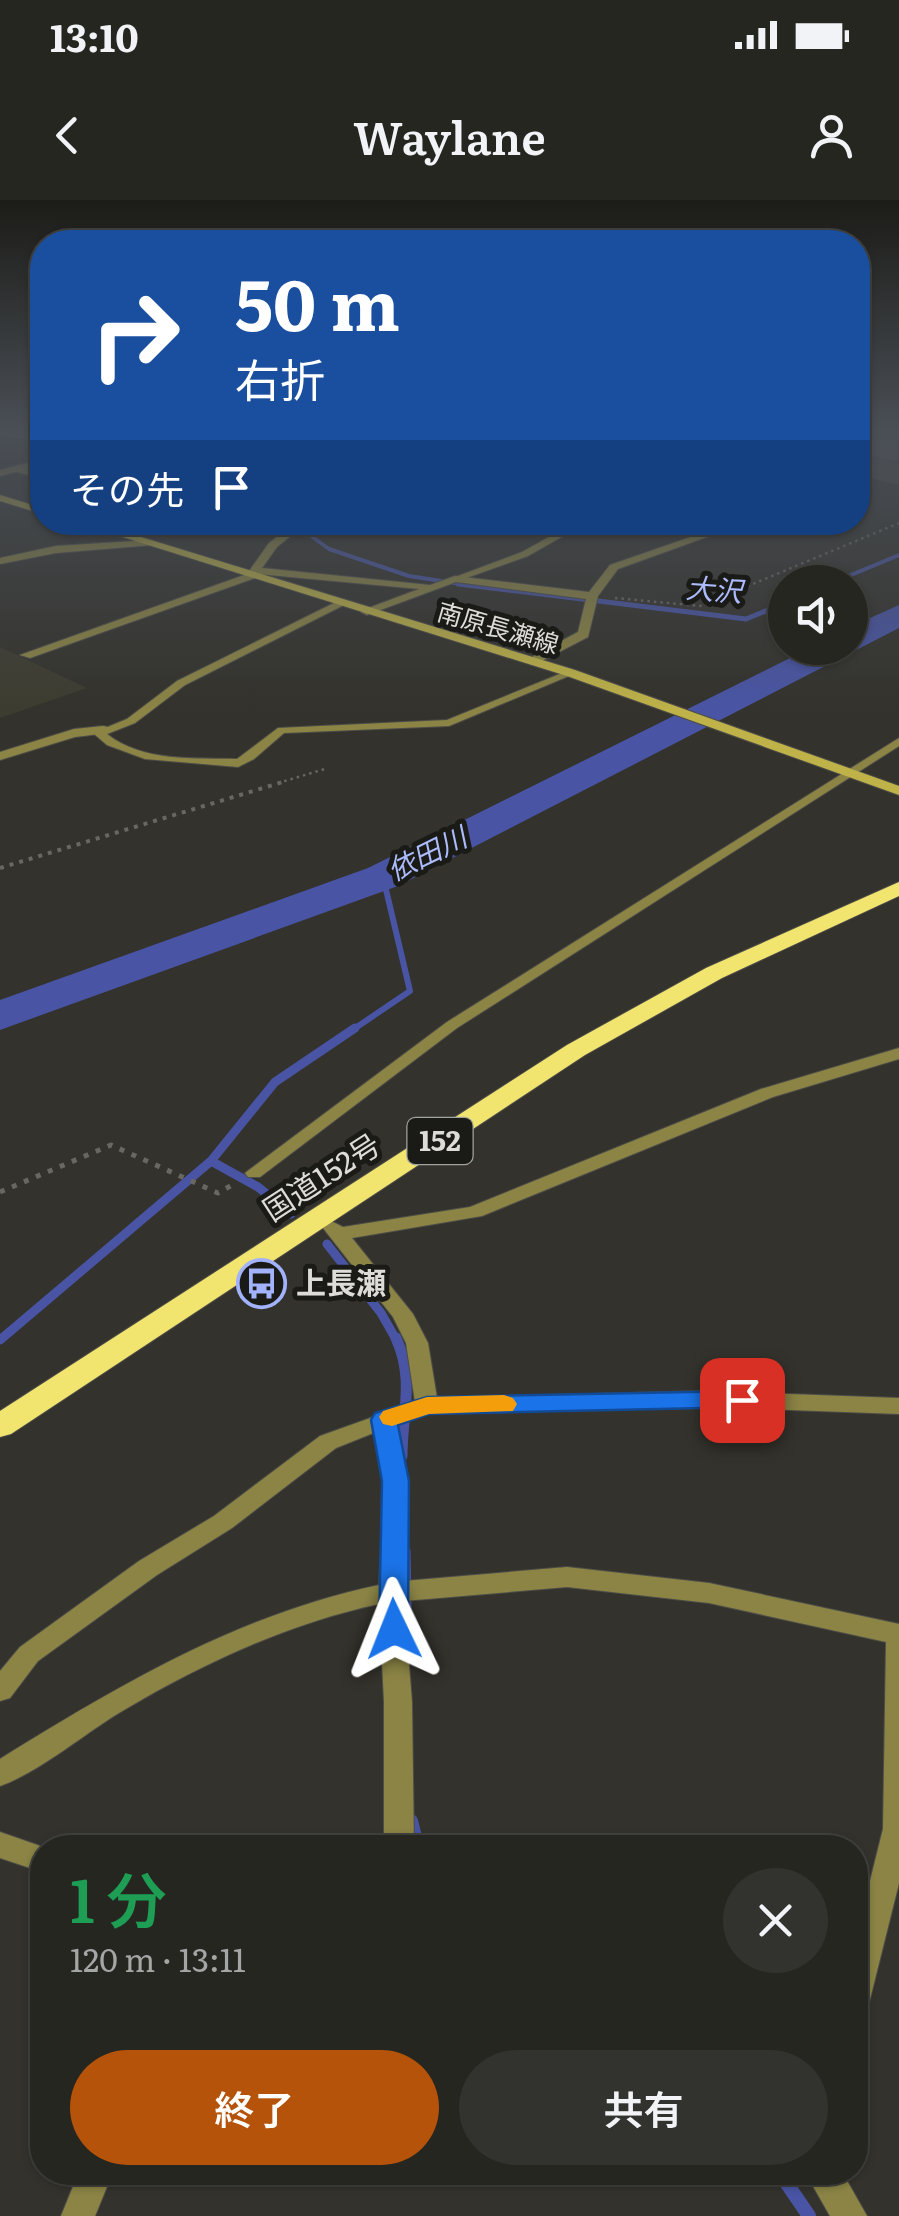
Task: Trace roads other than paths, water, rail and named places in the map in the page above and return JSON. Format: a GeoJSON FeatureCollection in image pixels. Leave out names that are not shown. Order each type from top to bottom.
{"type":"FeatureCollection","features":[{"type":"Feature","properties":{"kind":"highway","name":"国道152号"},"geometry":{"type":"LineString","coordinates":[[0,1426],[330,1226],[594,1040],[714,973],[899,888]]}},
{"type":"Feature","properties":{"kind":"main road","name":"南原長瀬線"},"geometry":{"type":"LineString","coordinates":[[123,535],[570,672],[899,791]]}},
{"type":"Feature","properties":{"kind":"street"},"geometry":{"type":"LineString","coordinates":[[254,574],[273,545],[286,535]]}},
{"type":"Feature","properties":{"kind":"street"},"geometry":{"type":"LineString","coordinates":[[534,661],[584,634],[592,596],[614,567],[706,535]]}},
{"type":"Feature","properties":{"kind":"street"},"geometry":{"type":"LineString","coordinates":[[0,561],[38,549],[149,543]]}},
{"type":"Feature","properties":{"kind":"street"},"geometry":{"type":"LineString","coordinates":[[26,655],[254,574],[433,587]]}},
{"type":"Feature","properties":{"kind":"street"},"geometry":{"type":"LineString","coordinates":[[366,612],[455,580],[592,596]]}},
{"type":"Feature","properties":{"kind":"street"},"geometry":{"type":"LineString","coordinates":[[0,756],[74,734],[104,730]]}},
{"type":"Feature","properties":{"kind":"street"},"geometry":{"type":"LineString","coordinates":[[330,1226],[475,1212],[767,1093],[899,1053]]}},
{"type":"Feature","properties":{"kind":"street"},"geometry":{"type":"LineString","coordinates":[[330,1226],[402,1314],[417,1343],[427,1406]]}},
{"type":"Feature","properties":{"kind":"street"},"geometry":{"type":"LineString","coordinates":[[0,1690],[29,1654],[148,1568],[222,1522],[328,1442],[427,1406],[703,1399],[899,1406]]}},
{"type":"Feature","properties":{"kind":"street"},"geometry":{"type":"LineString","coordinates":[[384,1420],[396,1481],[391,1592],[398,1702],[399,1835]]}},
{"type":"Feature","properties":{"kind":"street"},"geometry":{"type":"LineString","coordinates":[[0,1774],[116,1701],[217,1648],[339,1603],[391,1592],[567,1577],[710,1593],[899,1635],[897,1829],[868,1951]]}},
{"type":"Feature","properties":{"kind":"street"},"geometry":{"type":"LineString","coordinates":[[0,1846],[30,1855]]}},
{"type":"Feature","properties":{"kind":"street"},"geometry":{"type":"LineString","coordinates":[[78,2216],[91,2185]]}},
{"type":"Feature","properties":{"kind":"street"},"geometry":{"type":"LineString","coordinates":[[830,2185],[850,2216]]}},
{"type":"Feature","properties":{"kind":"lane"},"geometry":{"type":"LineString","coordinates":[[455,580],[526,554],[560,535]]}},
{"type":"Feature","properties":{"kind":"lane"},"geometry":{"type":"LineString","coordinates":[[338,604],[181,683],[132,721],[100,733],[121,748],[168,759],[238,763],[249,760],[268,734],[282,730],[449,723],[570,672]]}},
{"type":"Feature","properties":{"kind":"lane"},"geometry":{"type":"LineString","coordinates":[[254,1173],[452,1024],[853,774],[899,741]]}},
{"type":"Feature","properties":{"kind":"waterway","name":"大沢"},"geometry":{"type":"LineString","coordinates":[[310,535],[329,549],[409,576],[472,586]]}},
{"type":"Feature","properties":{"kind":"waterway","name":"大沢"},"geometry":{"type":"LineString","coordinates":[[868,568],[899,555]]}},
{"type":"Feature","properties":{"kind":"waterway","name":"大沢"},"geometry":{"type":"LineString","coordinates":[[458,584],[472,586]]}},
{"type":"Feature","properties":{"kind":"waterway","name":"大沢"},"geometry":{"type":"LineString","coordinates":[[472,586],[746,619],[768,610]]}},
{"type":"Feature","properties":{"kind":"waterway","name":"依田川"},"geometry":{"type":"LineString","coordinates":[[868,631],[899,615]]}},
{"type":"Feature","properties":{"kind":"waterway","name":"依田川"},"geometry":{"type":"LineString","coordinates":[[0,1016],[383,877],[801,665]]}},
{"type":"Feature","properties":{"kind":"waterway"},"geometry":{"type":"LineString","coordinates":[[351,1031],[410,991],[383,877]]}},
{"type":"Feature","properties":{"kind":"waterway"},"geometry":{"type":"LineString","coordinates":[[211,1161],[275,1082],[355,1028]]}},
{"type":"Feature","properties":{"kind":"waterway"},"geometry":{"type":"LineString","coordinates":[[0,1340],[211,1161]]}},
{"type":"Feature","properties":{"kind":"waterway"},"geometry":{"type":"LineString","coordinates":[[211,1161],[258,1187],[291,1214]]}},
{"type":"Feature","properties":{"kind":"waterway"},"geometry":{"type":"LineString","coordinates":[[327,1244],[381,1313],[397,1341]]}},
{"type":"Feature","properties":{"kind":"waterway"},"geometry":{"type":"LineString","coordinates":[[396,1338],[406,1382],[402,1456]]}},
{"type":"Feature","properties":{"kind":"waterway"},"geometry":{"type":"LineString","coordinates":[[405,1551],[407,1651]]}},
{"type":"Feature","properties":{"kind":"waterway"},"geometry":{"type":"LineString","coordinates":[[411,1821],[415,1835]]}},
{"type":"Feature","properties":{"kind":"waterway"},"geometry":{"type":"LineString","coordinates":[[788,2185],[809,2216]]}},
{"type":"Feature","properties":{"kind":"place","name":"上長瀬"},"geometry":{"type":"Point","coordinates":[261,1284]}}]}
